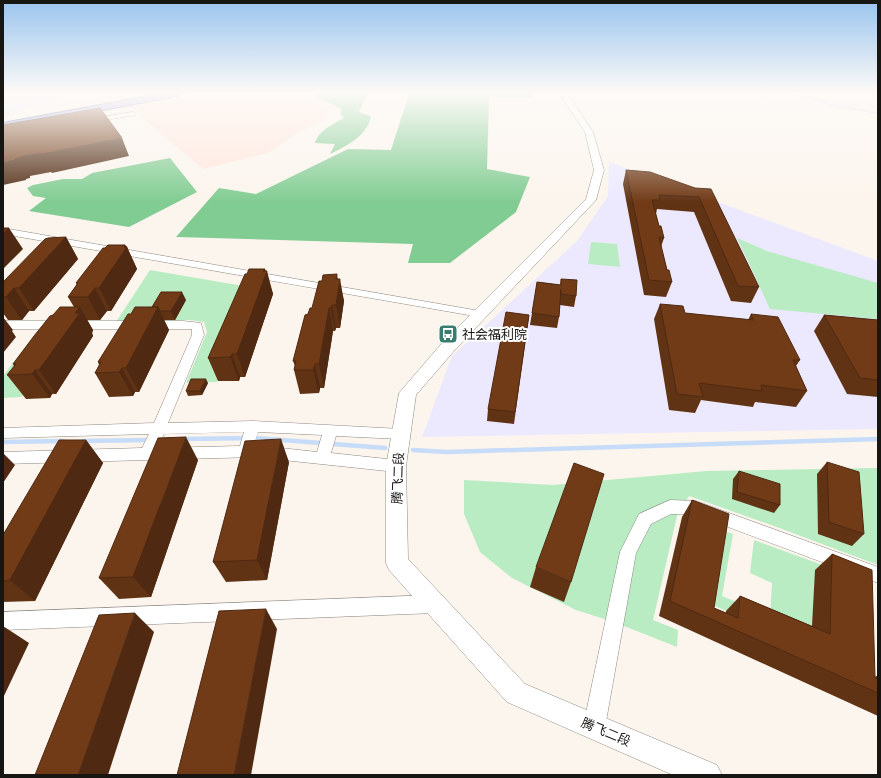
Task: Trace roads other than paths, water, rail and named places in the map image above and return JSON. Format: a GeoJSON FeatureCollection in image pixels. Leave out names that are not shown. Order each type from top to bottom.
{"type":"FeatureCollection","features":[{"type":"Feature","properties":{"kind":"street","name":"腾飞二段"},"geometry":{"type":"LineString","coordinates":[[587,129],[599,170],[591,200],[448,347],[408,393],[396,466],[397,563],[516,693],[707,775]]}},
{"type":"Feature","properties":{"kind":"street"},"geometry":{"type":"LineString","coordinates":[[3,231],[480,314]]}},
{"type":"Feature","properties":{"kind":"street"},"geometry":{"type":"LineString","coordinates":[[38,248],[54,239]]}},
{"type":"Feature","properties":{"kind":"street"},"geometry":{"type":"LineString","coordinates":[[3,325],[197,326],[198,335],[147,454]]}},
{"type":"Feature","properties":{"kind":"street"},"geometry":{"type":"LineString","coordinates":[[3,433],[253,426],[401,434]]}},
{"type":"Feature","properties":{"kind":"street"},"geometry":{"type":"LineString","coordinates":[[245,451],[253,426]]}},
{"type":"Feature","properties":{"kind":"street"},"geometry":{"type":"LineString","coordinates":[[323,458],[330,430]]}},
{"type":"Feature","properties":{"kind":"street"},"geometry":{"type":"LineString","coordinates":[[3,458],[255,451],[396,466]]}},
{"type":"Feature","properties":{"kind":"street"},"geometry":{"type":"LineString","coordinates":[[594,727],[628,552],[645,520],[670,507],[696,508],[878,575]]}},
{"type":"Feature","properties":{"kind":"street"},"geometry":{"type":"LineString","coordinates":[[3,621],[435,604]]}},
{"type":"Feature","properties":{"kind":"waterway"},"geometry":{"type":"LineString","coordinates":[[181,439],[256,438],[385,448]]}},
{"type":"Feature","properties":{"kind":"waterway"},"geometry":{"type":"LineString","coordinates":[[413,450],[447,452],[878,439]]}},
{"type":"Feature","properties":{"kind":"waterway"},"geometry":{"type":"LineString","coordinates":[[83,441],[151,440]]}},
{"type":"Feature","properties":{"kind":"waterway"},"geometry":{"type":"LineString","coordinates":[[3,442],[63,441]]}},
{"type":"Feature","properties":{"kind":"place","name":"社会福利院"},"geometry":{"type":"Point","coordinates":[448,334]}}]}
